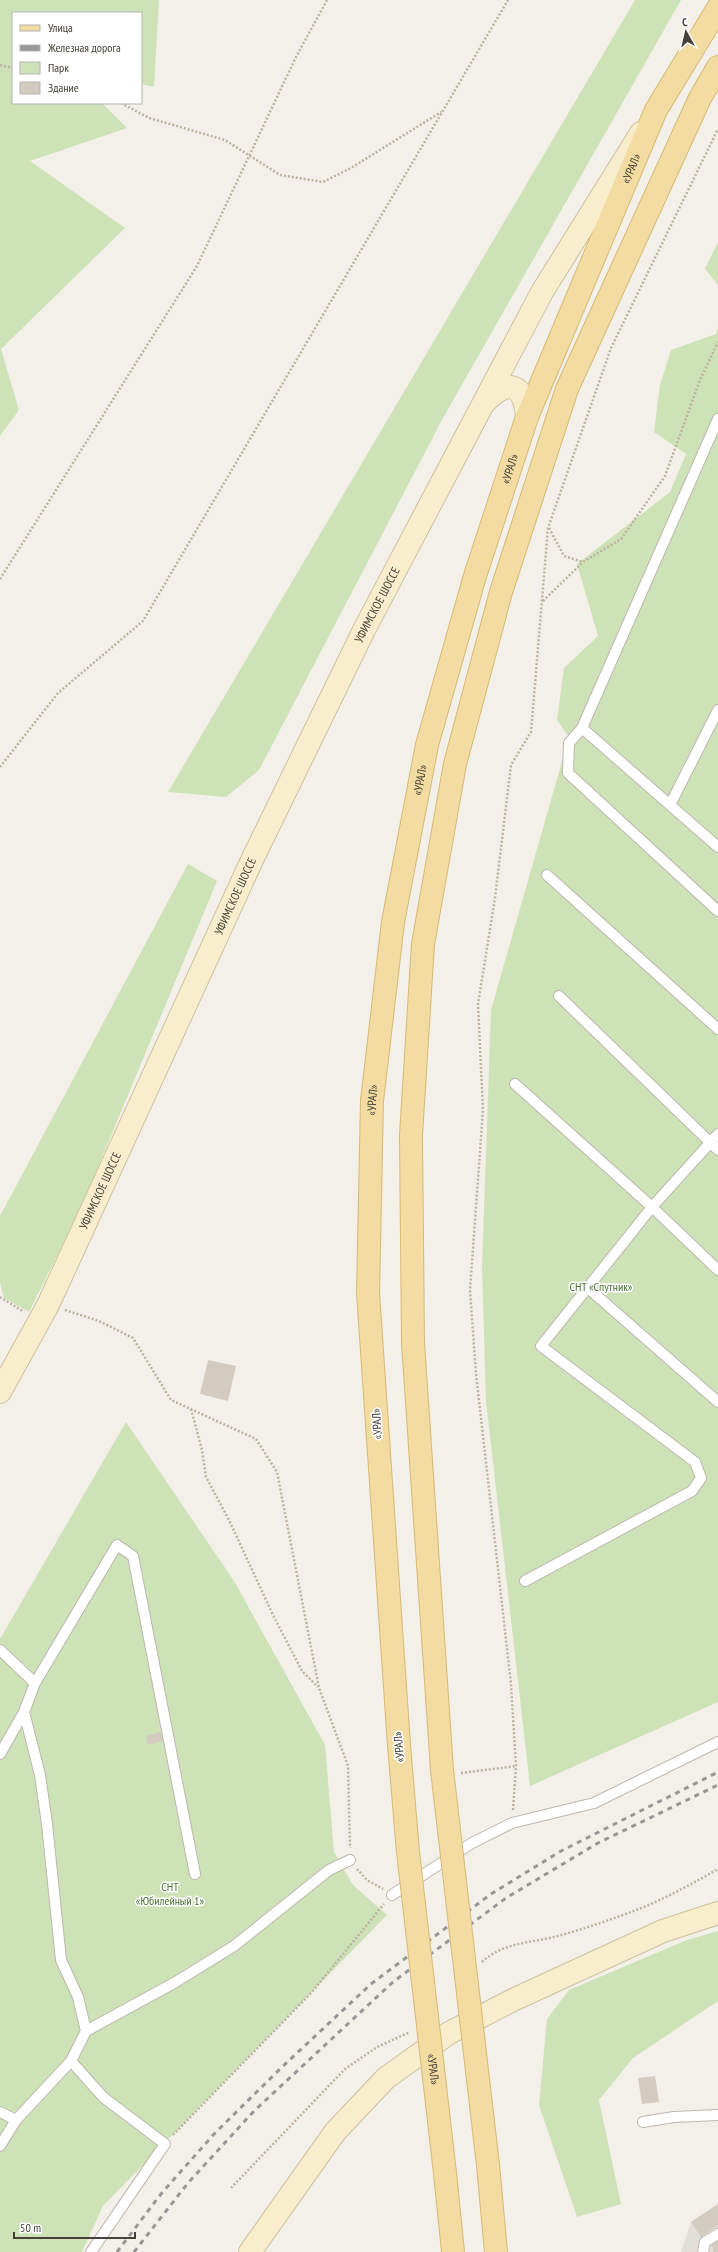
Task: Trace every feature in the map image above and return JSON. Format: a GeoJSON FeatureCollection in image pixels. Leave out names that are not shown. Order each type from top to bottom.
{"type":"FeatureCollection","features":[{"type":"Feature","properties":{"kind":"main road","name":"«УРАЛ»"},"geometry":{"type":"LineString","coordinates":[[452,2252],[445,2173],[408,1852],[399,1745],[368,1293],[372,1100],[393,922],[427,745],[475,576],[526,417],[656,110],[718,8]]}},
{"type":"Feature","properties":{"kind":"main road"},"geometry":{"type":"LineString","coordinates":[[496,2252],[413,1343],[411,1135],[423,944],[455,764],[501,592],[567,389],[700,98],[718,67]]}},
{"type":"Feature","properties":{"kind":"main road","name":"УФИМСКОЕ ШОССЕ"},"geometry":{"type":"LineString","coordinates":[[0,1392],[44,1313],[252,860],[364,630],[481,405],[542,292],[621,163],[656,110]]}},
{"type":"Feature","properties":{"kind":"main road"},"geometry":{"type":"LineString","coordinates":[[481,405],[498,389],[508,386],[516,389],[522,394],[526,403],[526,417]]}},
{"type":"Feature","properties":{"kind":"main road"},"geometry":{"type":"LineString","coordinates":[[250,2252],[335,2132],[386,2078],[449,2033],[514,1999],[663,1931],[718,1913]]}},
{"type":"Feature","properties":{"kind":"lane"},"geometry":{"type":"LineString","coordinates":[[718,419],[582,728],[569,743],[568,773],[718,911]]}},
{"type":"Feature","properties":{"kind":"lane"},"geometry":{"type":"LineString","coordinates":[[670,805],[718,710]]}},
{"type":"Feature","properties":{"kind":"lane"},"geometry":{"type":"LineString","coordinates":[[582,728],[718,847]]}},
{"type":"Feature","properties":{"kind":"lane"},"geometry":{"type":"LineString","coordinates":[[547,875],[718,1029]]}},
{"type":"Feature","properties":{"kind":"lane"},"geometry":{"type":"LineString","coordinates":[[558,996],[718,1150]]}},
{"type":"Feature","properties":{"kind":"lane"},"geometry":{"type":"LineString","coordinates":[[515,1084],[652,1207],[718,1270]]}},
{"type":"Feature","properties":{"kind":"lane"},"geometry":{"type":"LineString","coordinates":[[525,1581],[692,1491],[701,1478],[695,1462],[541,1346],[652,1207],[718,1134]]}},
{"type":"Feature","properties":{"kind":"lane"},"geometry":{"type":"LineString","coordinates":[[588,1288],[718,1402]]}},
{"type":"Feature","properties":{"kind":"lane"},"geometry":{"type":"LineString","coordinates":[[0,1754],[24,1712],[36,1682],[117,1545],[133,1556],[195,1874]]}},
{"type":"Feature","properties":{"kind":"lane"},"geometry":{"type":"LineString","coordinates":[[0,1650],[36,1682]]}},
{"type":"Feature","properties":{"kind":"lane"},"geometry":{"type":"LineString","coordinates":[[24,1712],[41,1782],[61,1960],[78,1997],[86,2031]]}},
{"type":"Feature","properties":{"kind":"lane"},"geometry":{"type":"LineString","coordinates":[[392,1895],[472,1843],[512,1823],[594,1803],[718,1742]]}},
{"type":"Feature","properties":{"kind":"lane"},"geometry":{"type":"LineString","coordinates":[[0,2146],[16,2120],[71,2061],[86,2031],[174,1983],[234,1946],[329,1870],[350,1860]]}},
{"type":"Feature","properties":{"kind":"lane"},"geometry":{"type":"LineString","coordinates":[[71,2061],[103,2097],[164,2144],[91,2252]]}},
{"type":"Feature","properties":{"kind":"lane"},"geometry":{"type":"LineString","coordinates":[[0,2112],[16,2120]]}},
{"type":"Feature","properties":{"kind":"lane"},"geometry":{"type":"LineString","coordinates":[[644,2122],[674,2117],[718,2115]]}},
{"type":"Feature","properties":{"kind":"lane"},"geometry":{"type":"LineString","coordinates":[[703,2252],[705,2242],[718,2234]]}},
{"type":"Feature","properties":{"kind":"path"},"geometry":{"type":"LineString","coordinates":[[0,579],[197,266],[296,57],[327,0]]}},
{"type":"Feature","properties":{"kind":"path"},"geometry":{"type":"LineString","coordinates":[[0,767],[58,693],[143,620],[508,0]]}},
{"type":"Feature","properties":{"kind":"path"},"geometry":{"type":"LineString","coordinates":[[0,65],[12,68]]}},
{"type":"Feature","properties":{"kind":"path"},"geometry":{"type":"LineString","coordinates":[[123,104],[149,118],[225,140],[280,175],[323,182],[351,168],[443,111]]}},
{"type":"Feature","properties":{"kind":"path"},"geometry":{"type":"LineString","coordinates":[[512,1823],[516,1766],[511,1684],[476,1374],[470,1290],[483,1110],[478,1004],[495,898],[510,765],[531,732],[548,528],[611,348],[718,128]]}},
{"type":"Feature","properties":{"kind":"path"},"geometry":{"type":"LineString","coordinates":[[542,601],[583,562],[621,539],[665,476],[700,380],[718,342]]}},
{"type":"Feature","properties":{"kind":"path"},"geometry":{"type":"LineString","coordinates":[[548,528],[564,556],[583,562]]}},
{"type":"Feature","properties":{"kind":"path"},"geometry":{"type":"LineString","coordinates":[[0,1297],[44,1313],[99,1321],[133,1338],[171,1400],[256,1439],[277,1472],[319,1688],[348,1766],[350,1860],[368,1880],[392,1895],[361,1929],[312,1992],[164,2144]]}},
{"type":"Feature","properties":{"kind":"path"},"geometry":{"type":"LineString","coordinates":[[191,1408],[202,1450],[206,1477],[230,1520],[273,1616],[302,1671],[319,1688]]}},
{"type":"Feature","properties":{"kind":"path"},"geometry":{"type":"LineString","coordinates":[[451,1772],[516,1766]]}},
{"type":"Feature","properties":{"kind":"shaded area"},"geometry":{"type":"Polygon","coordinates":[[[718,2204],[718,2252],[681,2252],[691,2222],[718,2204]]]}},
{"type":"Feature","properties":{"kind":"green space"},"geometry":{"type":"Polygon","coordinates":[[[0,0],[159,0],[154,87],[142,84],[142,12],[12,12],[12,104],[103,104],[127,128],[30,161],[125,228],[1,349],[19,410],[0,436],[0,0]]]}},
{"type":"Feature","properties":{"kind":"green space"},"geometry":{"type":"Polygon","coordinates":[[[635,0],[681,0],[443,418],[259,770],[226,797],[168,792],[635,0]]]}},
{"type":"Feature","properties":{"kind":"green space"},"geometry":{"type":"Polygon","coordinates":[[[718,242],[718,285],[705,269],[718,242]]]}},
{"type":"Feature","properties":{"kind":"green space","name":"СНТ «Спутник»"},"geometry":{"type":"Polygon","coordinates":[[[718,327],[718,1702],[530,1786],[486,1401],[482,1266],[491,1010],[569,737],[557,720],[564,668],[598,636],[577,564],[670,492],[686,454],[654,432],[660,385],[671,350],[716,334],[718,327]]]}},
{"type":"Feature","properties":{"kind":"green space"},"geometry":{"type":"Polygon","coordinates":[[[188,864],[217,881],[81,1208],[29,1312],[4,1298],[0,1283],[0,1216],[188,864]]]}},
{"type":"Feature","properties":{"kind":"green space","name":"СНТ «Юбилейный 1»"},"geometry":{"type":"Polygon","coordinates":[[[126,1422],[234,1581],[325,1745],[334,1852],[353,1885],[387,1915],[103,2206],[82,2252],[0,2252],[0,1639],[126,1422]]]}},
{"type":"Feature","properties":{"kind":"green space"},"geometry":{"type":"Polygon","coordinates":[[[718,1931],[718,2001],[633,2058],[599,2100],[621,2204],[577,2217],[539,2105],[547,2019],[569,1990],[687,1940],[718,1931]]]}},
{"type":"Feature","properties":{"kind":"building"},"geometry":{"type":"Polygon","coordinates":[[[208,1360],[236,1366],[228,1401],[200,1394],[208,1360]]]}},
{"type":"Feature","properties":{"kind":"building"},"geometry":{"type":"Polygon","coordinates":[[[161,1732],[164,1741],[148,1745],[146,1736],[161,1732]]]}},
{"type":"Feature","properties":{"kind":"building"},"geometry":{"type":"Polygon","coordinates":[[[655,2076],[659,2102],[642,2104],[638,2078],[655,2076]]]}},
{"type":"Feature","properties":{"kind":"building"},"geometry":{"type":"Polygon","coordinates":[[[718,2204],[718,2225],[701,2237],[691,2222],[718,2204]]]}},
{"type":"Feature","properties":{"kind":"building"},"geometry":{"type":"Polygon","coordinates":[[[718,2242],[718,2252],[713,2252],[712,2243],[718,2242]]]}},
{"type":"Feature","properties":{"kind":"railway"},"geometry":{"type":"LineString","coordinates":[[117,2252],[161,2194],[214,2134],[282,2067],[371,1984],[491,1894],[561,1851],[718,1772]]}},
{"type":"Feature","properties":{"kind":"railway"},"geometry":{"type":"LineString","coordinates":[[134,2252],[188,2183],[254,2111],[393,1982],[506,1898],[598,1843],[718,1785]]}}]}
